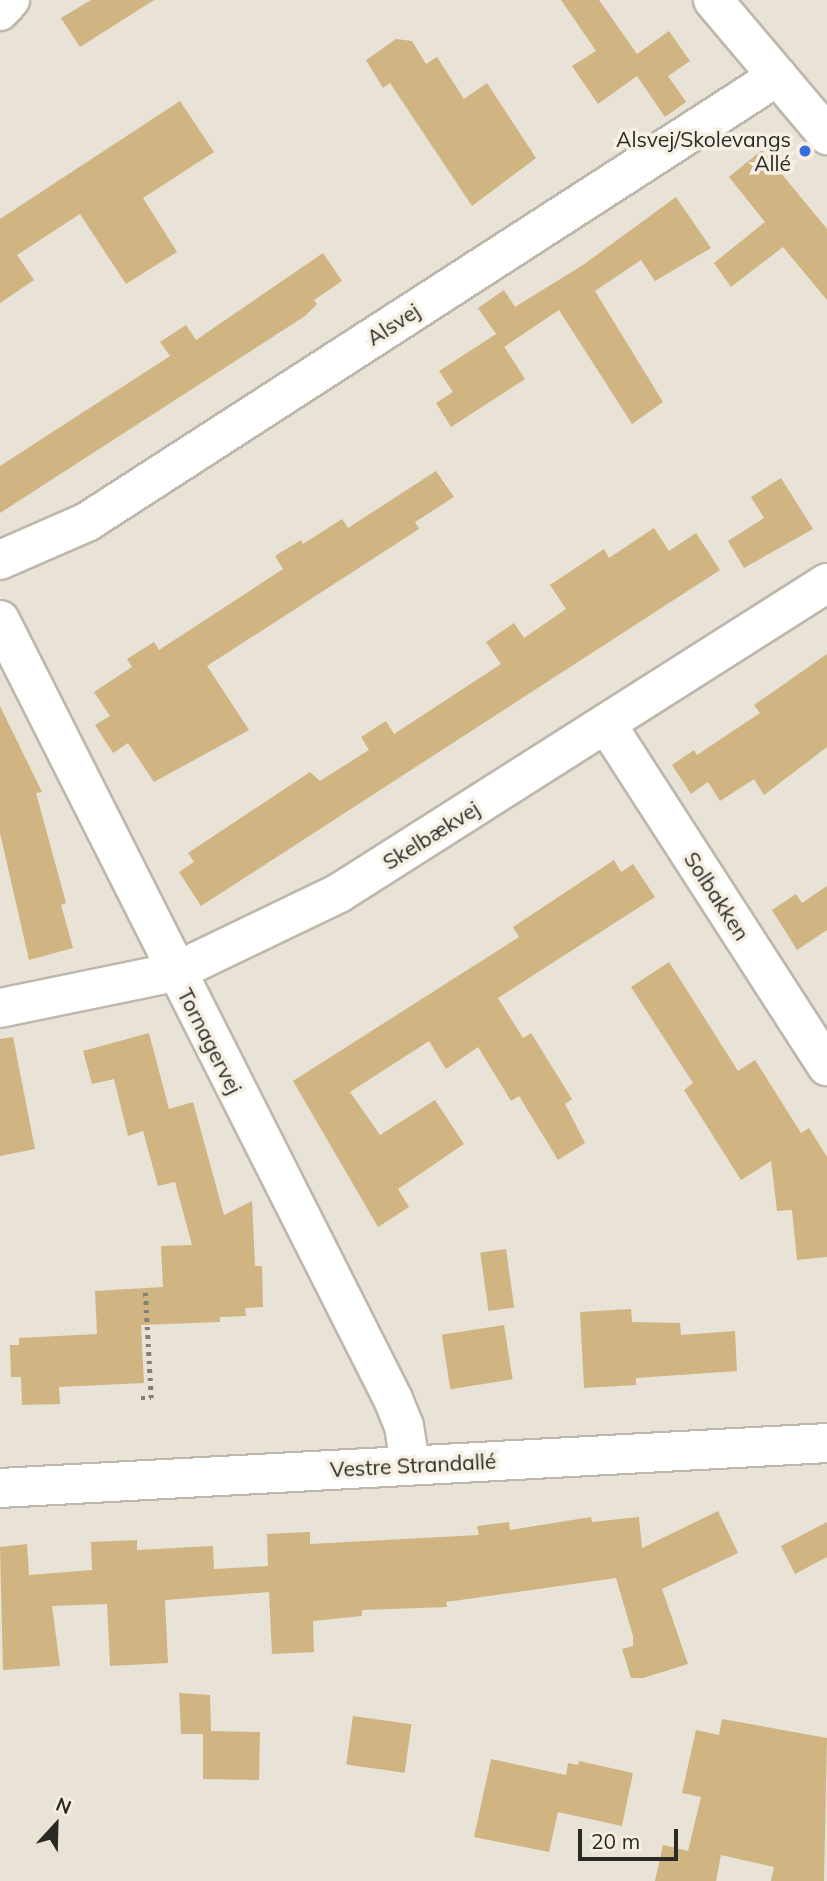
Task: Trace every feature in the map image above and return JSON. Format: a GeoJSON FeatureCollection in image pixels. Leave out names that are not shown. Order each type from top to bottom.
{"type":"FeatureCollection","features":[{"type":"Feature","properties":{"kind":"street"},"geometry":{"type":"LineString","coordinates":[[0,11],[10,0]]}},
{"type":"Feature","properties":{"kind":"street"},"geometry":{"type":"LineString","coordinates":[[713,0],[827,135]]}},
{"type":"Feature","properties":{"kind":"street","name":"Alsvej"},"geometry":{"type":"LineString","coordinates":[[0,560],[87,522],[778,76]]}},
{"type":"Feature","properties":{"kind":"street","name":"Skelbækvej"},"geometry":{"type":"LineString","coordinates":[[0,1008],[175,972],[339,893],[827,583]]}},
{"type":"Feature","properties":{"kind":"street","name":"Tornagervej"},"geometry":{"type":"LineString","coordinates":[[0,620],[175,972],[393,1399],[404,1426],[410,1465]]}},
{"type":"Feature","properties":{"kind":"street","name":"Solbakken"},"geometry":{"type":"LineString","coordinates":[[607,725],[827,1066]]}},
{"type":"Feature","properties":{"kind":"street","name":"Vestre Strandallé"},"geometry":{"type":"LineString","coordinates":[[0,1488],[827,1443]]}},
{"type":"Feature","properties":{"kind":"path"},"geometry":{"type":"LineString","coordinates":[[141,1398],[151,1398],[145,1291]]}},
{"type":"Feature","properties":{"kind":"building"},"geometry":{"type":"Polygon","coordinates":[[[91,0],[154,0],[80,47],[61,18],[91,0]]]}},
{"type":"Feature","properties":{"kind":"building"},"geometry":{"type":"Polygon","coordinates":[[[561,0],[599,0],[637,54],[669,31],[690,61],[668,76],[686,102],[665,117],[637,76],[598,104],[572,66],[596,51],[561,0]]]}},
{"type":"Feature","properties":{"kind":"building"},"geometry":{"type":"Polygon","coordinates":[[[396,39],[412,41],[426,64],[437,57],[464,99],[487,83],[536,158],[472,206],[390,83],[383,88],[366,60],[396,39]]]}},
{"type":"Feature","properties":{"kind":"building"},"geometry":{"type":"Polygon","coordinates":[[[180,101],[214,152],[143,198],[177,252],[126,284],[80,214],[17,255],[34,280],[0,303],[0,219],[180,101]]]}},
{"type":"Feature","properties":{"kind":"building"},"geometry":{"type":"Polygon","coordinates":[[[762,150],[827,229],[827,300],[783,247],[731,287],[714,263],[765,222],[729,177],[762,150]]]}},
{"type":"Feature","properties":{"kind":"building"},"geometry":{"type":"Polygon","coordinates":[[[676,197],[711,248],[655,281],[641,260],[595,291],[663,402],[632,424],[559,310],[504,347],[525,379],[451,427],[436,403],[453,392],[439,371],[496,334],[478,308],[504,290],[515,307],[583,265],[676,197]]]}},
{"type":"Feature","properties":{"kind":"building"},"geometry":{"type":"Polygon","coordinates":[[[323,253],[342,281],[314,300],[317,304],[305,316],[0,513],[0,466],[170,356],[160,342],[186,325],[196,340],[323,253]]]}},
{"type":"Feature","properties":{"kind":"building"},"geometry":{"type":"Polygon","coordinates":[[[436,471],[454,497],[415,522],[419,529],[207,666],[249,730],[154,782],[128,743],[113,753],[95,725],[110,716],[94,692],[132,667],[127,659],[154,642],[159,650],[283,569],[275,556],[301,540],[303,544],[342,519],[348,528],[436,471]]]}},
{"type":"Feature","properties":{"kind":"building"},"geometry":{"type":"Polygon","coordinates":[[[781,478],[813,529],[744,568],[728,541],[764,518],[751,497],[781,478]]]}},
{"type":"Feature","properties":{"kind":"building"},"geometry":{"type":"Polygon","coordinates":[[[654,528],[669,551],[696,533],[720,570],[201,906],[179,872],[194,862],[188,853],[310,772],[320,781],[369,750],[361,737],[386,721],[394,734],[501,664],[486,642],[514,623],[524,638],[566,609],[550,585],[604,549],[609,558],[654,528]]]}},
{"type":"Feature","properties":{"kind":"building"},"geometry":{"type":"Polygon","coordinates":[[[827,654],[827,747],[764,795],[754,779],[720,801],[708,782],[691,794],[672,765],[694,750],[697,755],[760,713],[754,705],[827,654]]]}},
{"type":"Feature","properties":{"kind":"building"},"geometry":{"type":"Polygon","coordinates":[[[0,706],[42,792],[36,793],[66,903],[61,905],[73,948],[29,960],[0,833],[0,706]]]}},
{"type":"Feature","properties":{"kind":"building"},"geometry":{"type":"Polygon","coordinates":[[[614,860],[621,872],[633,864],[655,897],[498,998],[523,1038],[531,1033],[572,1099],[565,1104],[585,1143],[558,1160],[519,1096],[511,1101],[478,1047],[446,1069],[429,1041],[350,1092],[380,1135],[435,1100],[464,1144],[398,1189],[409,1207],[378,1227],[293,1081],[519,937],[513,927],[614,860]]]}},
{"type":"Feature","properties":{"kind":"building"},"geometry":{"type":"Polygon","coordinates":[[[827,886],[827,930],[797,950],[772,910],[796,894],[802,903],[827,886]]]}},
{"type":"Feature","properties":{"kind":"building"},"geometry":{"type":"Polygon","coordinates":[[[669,962],[738,1071],[755,1060],[801,1133],[809,1128],[827,1157],[827,1257],[797,1260],[792,1210],[777,1211],[771,1161],[741,1180],[684,1090],[693,1083],[631,987],[669,962]]]}},
{"type":"Feature","properties":{"kind":"building"},"geometry":{"type":"Polygon","coordinates":[[[149,1033],[169,1109],[193,1102],[224,1215],[252,1201],[255,1266],[262,1266],[263,1307],[245,1308],[246,1316],[220,1317],[220,1322],[141,1325],[144,1383],[59,1387],[60,1404],[22,1405],[21,1377],[11,1377],[10,1345],[19,1345],[19,1338],[97,1334],[95,1291],[163,1287],[161,1246],[192,1245],[175,1182],[158,1186],[143,1131],[128,1136],[114,1079],[92,1084],[83,1051],[149,1033]]]}},
{"type":"Feature","properties":{"kind":"building"},"geometry":{"type":"Polygon","coordinates":[[[13,1037],[35,1149],[0,1156],[0,1039],[13,1037]]]}},
{"type":"Feature","properties":{"kind":"building"},"geometry":{"type":"Polygon","coordinates":[[[506,1249],[514,1307],[488,1311],[480,1253],[506,1249]]]}},
{"type":"Feature","properties":{"kind":"building"},"geometry":{"type":"Polygon","coordinates":[[[631,1309],[632,1322],[680,1323],[681,1335],[735,1331],[737,1371],[636,1378],[636,1385],[584,1388],[580,1312],[631,1309]]]}},
{"type":"Feature","properties":{"kind":"building"},"geometry":{"type":"Polygon","coordinates":[[[504,1325],[513,1379],[450,1389],[442,1335],[504,1325]]]}},
{"type":"Feature","properties":{"kind":"building"},"geometry":{"type":"Polygon","coordinates":[[[718,1511],[738,1553],[662,1589],[688,1664],[643,1678],[631,1678],[622,1649],[633,1646],[633,1636],[616,1578],[446,1602],[447,1607],[362,1610],[362,1616],[313,1621],[314,1652],[272,1654],[269,1592],[165,1600],[168,1663],[110,1666],[107,1604],[52,1606],[60,1666],[3,1670],[0,1547],[27,1544],[29,1575],[92,1570],[91,1542],[137,1540],[137,1550],[213,1546],[214,1569],[268,1566],[267,1534],[310,1532],[310,1544],[479,1535],[477,1526],[509,1522],[510,1530],[591,1517],[592,1522],[639,1517],[642,1548],[718,1511]]]}},
{"type":"Feature","properties":{"kind":"building"},"geometry":{"type":"Polygon","coordinates":[[[827,1522],[827,1557],[795,1574],[781,1546],[827,1522]]]}},
{"type":"Feature","properties":{"kind":"building"},"geometry":{"type":"Polygon","coordinates":[[[179,1693],[210,1695],[211,1731],[260,1732],[259,1780],[203,1779],[203,1734],[181,1734],[179,1693]]]}},
{"type":"Feature","properties":{"kind":"building"},"geometry":{"type":"Polygon","coordinates":[[[353,1716],[411,1724],[405,1773],[346,1765],[353,1716]]]}},
{"type":"Feature","properties":{"kind":"building"},"geometry":{"type":"Polygon","coordinates":[[[722,1719],[827,1738],[824,1881],[771,1881],[774,1867],[721,1855],[716,1881],[655,1881],[663,1845],[688,1851],[701,1797],[682,1793],[696,1730],[719,1735],[722,1719]]]}},
{"type":"Feature","properties":{"kind":"building"},"geometry":{"type":"Polygon","coordinates":[[[491,1759],[566,1775],[568,1763],[578,1765],[579,1761],[633,1773],[622,1826],[558,1812],[549,1852],[474,1837],[491,1759]]]}},
{"type":"Feature","properties":{"kind":"place","name":"Alsvej/Skolevangs Allé"},"geometry":{"type":"Point","coordinates":[805,151]}}]}
